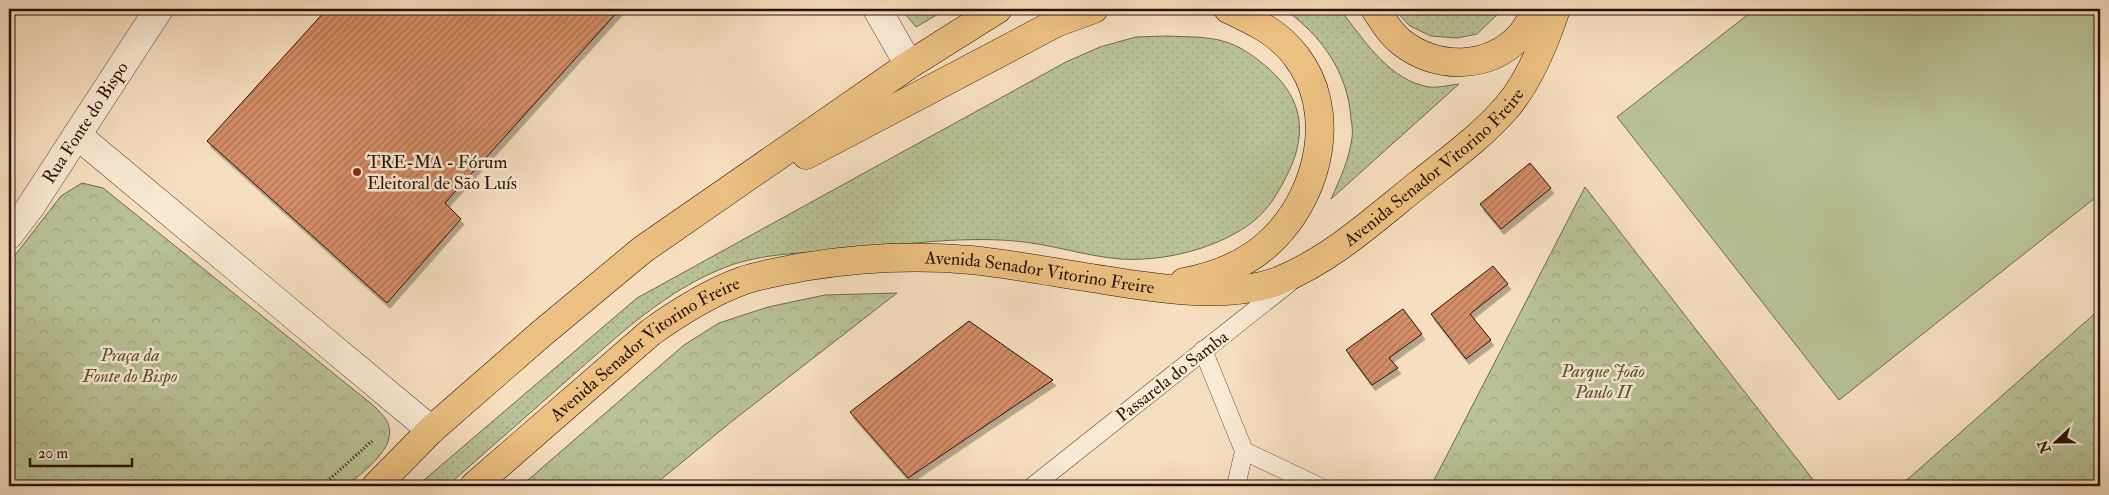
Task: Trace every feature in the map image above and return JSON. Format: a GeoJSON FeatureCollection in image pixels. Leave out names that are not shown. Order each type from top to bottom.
{"type":"FeatureCollection","features":[{"type":"Feature","properties":{"kind":"main road"},"geometry":{"type":"LineString","coordinates":[[376,486],[431,430],[541,334],[642,250],[909,65],[998,9]]}},
{"type":"Feature","properties":{"kind":"main road"},"geometry":{"type":"LineString","coordinates":[[700,211],[1056,23],[1094,9]]}},
{"type":"Feature","properties":{"kind":"main road"},"geometry":{"type":"LineString","coordinates":[[1122,283],[1160,284],[1185,282],[1204,278],[1229,269],[1255,253],[1274,238],[1290,220],[1310,182],[1320,138],[1320,116],[1316,99],[1304,69],[1291,50],[1272,32],[1228,9]]}},
{"type":"Feature","properties":{"kind":"main road"},"geometry":{"type":"LineString","coordinates":[[1375,9],[1400,41],[1420,54],[1451,63],[1470,62],[1503,50],[1521,34],[1538,9]]}},
{"type":"Feature","properties":{"kind":"main road","name":"Avenida Senador Vitorino Freire"},"geometry":{"type":"LineString","coordinates":[[474,486],[651,332],[710,295],[744,280],[820,265],[914,258],[1009,264],[1122,283],[1207,292],[1230,291],[1278,281],[1311,265],[1360,231],[1461,150],[1507,106],[1523,85],[1556,9]]}},
{"type":"Feature","properties":{"kind":"street","name":"Rua Fonte do Bispo"},"geometry":{"type":"LineString","coordinates":[[9,235],[29,209],[159,9]]}},
{"type":"Feature","properties":{"kind":"street"},"geometry":{"type":"LineString","coordinates":[[877,9],[909,65]]}},
{"type":"Feature","properties":{"kind":"street"},"geometry":{"type":"LineString","coordinates":[[77,135],[431,430]]}},
{"type":"Feature","properties":{"kind":"lane","name":"Passarela do Samba"},"geometry":{"type":"LineString","coordinates":[[1033,486],[1311,265]]}},
{"type":"Feature","properties":{"kind":"lane"},"geometry":{"type":"LineString","coordinates":[[1204,350],[1244,451],[1236,486]]}},
{"type":"Feature","properties":{"kind":"lane"},"geometry":{"type":"LineString","coordinates":[[1244,451],[1318,486]]}},
{"type":"Feature","properties":{"kind":"path"},"geometry":{"type":"LineString","coordinates":[[322,486],[378,436]]}},
{"type":"Feature","properties":{"kind":"green space"},"geometry":{"type":"Polygon","coordinates":[[[901,9],[947,9],[916,27],[901,9]]]}},
{"type":"Feature","properties":{"kind":"green space"},"geometry":{"type":"Polygon","coordinates":[[[1284,9],[1343,9],[1345,16],[1371,49],[1391,69],[1403,77],[1429,87],[1459,84],[1331,199],[1344,169],[1351,146],[1352,131],[1349,102],[1338,70],[1321,43],[1284,9]]]}},
{"type":"Feature","properties":{"kind":"green space"},"geometry":{"type":"Polygon","coordinates":[[[1394,9],[1503,9],[1477,34],[1457,38],[1431,36],[1410,26],[1394,9]]]}},
{"type":"Feature","properties":{"kind":"green space"},"geometry":{"type":"Polygon","coordinates":[[[1755,9],[2100,9],[2100,194],[1839,400],[1617,117],[1755,9]]]}},
{"type":"Feature","properties":{"kind":"green space"},"geometry":{"type":"Polygon","coordinates":[[[1167,36],[1212,39],[1240,48],[1276,75],[1294,101],[1300,129],[1294,160],[1283,183],[1269,205],[1255,220],[1241,230],[1226,238],[1191,251],[1155,258],[1120,259],[1015,241],[972,240],[784,254],[740,262],[683,288],[644,315],[607,345],[447,486],[417,486],[637,298],[1066,62],[1100,47],[1136,37],[1167,36]]]}},
{"type":"Feature","properties":{"kind":"green space","name":"Praça da Fonte do Bispo"},"geometry":{"type":"Polygon","coordinates":[[[82,183],[103,188],[374,406],[387,421],[390,431],[384,449],[378,458],[347,486],[9,486],[9,263],[61,196],[82,183]]]}},
{"type":"Feature","properties":{"kind":"green space","name":"Parque João Paulo II"},"geometry":{"type":"Polygon","coordinates":[[[1585,187],[1818,486],[1431,486],[1585,187]]]}},
{"type":"Feature","properties":{"kind":"green space"},"geometry":{"type":"Polygon","coordinates":[[[897,293],[731,422],[653,486],[521,486],[684,345],[719,323],[768,307],[825,295],[897,293]]]}},
{"type":"Feature","properties":{"kind":"green space"},"geometry":{"type":"Polygon","coordinates":[[[2100,309],[2100,486],[1900,486],[2100,309]]]}},
{"type":"Feature","properties":{"kind":"building","name":"TRE-MA - Fórum Eleitoral de São Luís"},"geometry":{"type":"Polygon","coordinates":[[[327,9],[620,9],[445,203],[461,219],[387,303],[207,141],[327,9]]]}},
{"type":"Feature","properties":{"kind":"building"},"geometry":{"type":"Polygon","coordinates":[[[1530,163],[1551,188],[1501,229],[1480,204],[1530,163]]]}},
{"type":"Feature","properties":{"kind":"building"},"geometry":{"type":"Polygon","coordinates":[[[1493,266],[1508,284],[1470,314],[1491,340],[1466,359],[1431,314],[1493,266]]]}},
{"type":"Feature","properties":{"kind":"building"},"geometry":{"type":"Polygon","coordinates":[[[1403,309],[1422,334],[1389,358],[1398,368],[1372,385],[1346,350],[1403,309]]]}},
{"type":"Feature","properties":{"kind":"building"},"geometry":{"type":"Polygon","coordinates":[[[969,321],[1053,380],[908,478],[850,412],[969,321]]]}},
{"type":"Feature","properties":{"kind":"place","name":"TRE-MA - Fórum Eleitoral de São Luís"},"geometry":{"type":"Point","coordinates":[357,172]}}]}
